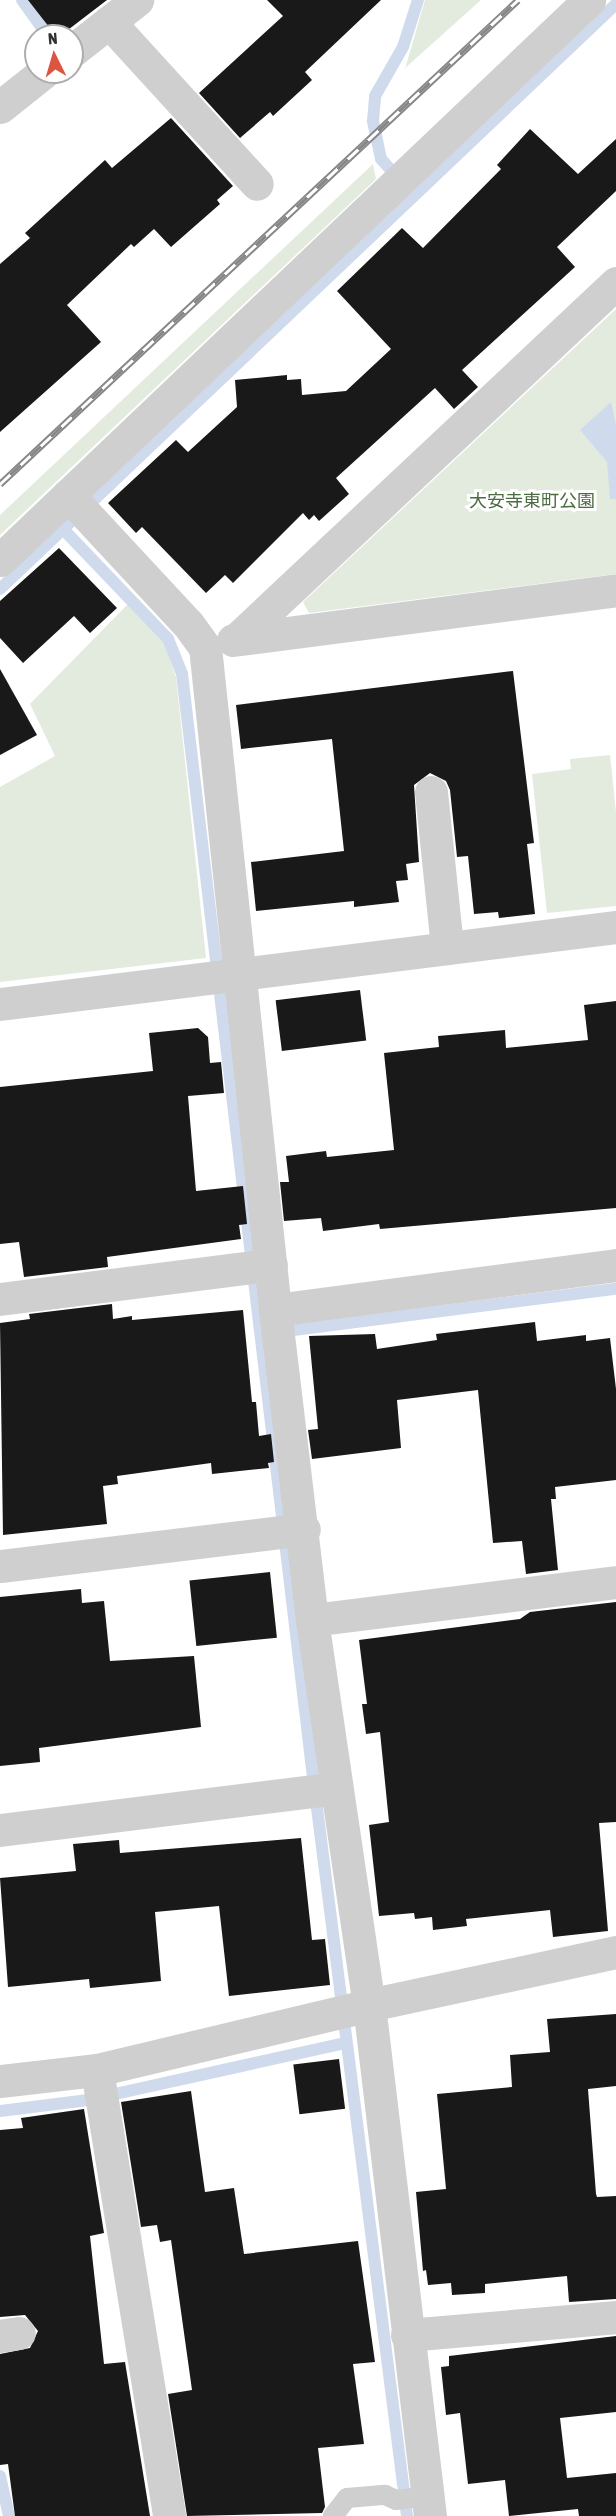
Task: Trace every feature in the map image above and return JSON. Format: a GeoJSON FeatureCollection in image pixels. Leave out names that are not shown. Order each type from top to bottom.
{"type":"FeatureCollection","features":[{"type":"Feature","properties":{"kind":"street"},"geometry":{"type":"LineString","coordinates":[[84,42],[137,0]]}},
{"type":"Feature","properties":{"kind":"street"},"geometry":{"type":"LineString","coordinates":[[0,560],[78,505],[589,0]]}},
{"type":"Feature","properties":{"kind":"street"},"geometry":{"type":"LineString","coordinates":[[109,22],[257,184]]}},
{"type":"Feature","properties":{"kind":"street"},"geometry":{"type":"LineString","coordinates":[[0,107],[29,84]]}},
{"type":"Feature","properties":{"kind":"street"},"geometry":{"type":"LineString","coordinates":[[237,639],[616,283]]}},
{"type":"Feature","properties":{"kind":"street"},"geometry":{"type":"LineString","coordinates":[[78,505],[188,624],[205,647],[224,976],[258,1266],[277,1325],[291,1531],[312,1620],[322,1790],[351,2009],[407,2335],[417,2502]]}},
{"type":"Feature","properties":{"kind":"street"},"geometry":{"type":"LineString","coordinates":[[205,647],[237,639],[616,590]]}},
{"type":"Feature","properties":{"kind":"street"},"geometry":{"type":"LineString","coordinates":[[431,792],[447,948]]}},
{"type":"Feature","properties":{"kind":"street"},"geometry":{"type":"LineString","coordinates":[[0,1004],[616,927]]}},
{"type":"Feature","properties":{"kind":"street"},"geometry":{"type":"LineString","coordinates":[[277,1325],[616,1265]]}},
{"type":"Feature","properties":{"kind":"street"},"geometry":{"type":"LineString","coordinates":[[0,1299],[258,1266]]}},
{"type":"Feature","properties":{"kind":"street"},"geometry":{"type":"LineString","coordinates":[[0,1566],[291,1531]]}},
{"type":"Feature","properties":{"kind":"street"},"geometry":{"type":"LineString","coordinates":[[312,1620],[616,1582]]}},
{"type":"Feature","properties":{"kind":"street"},"geometry":{"type":"LineString","coordinates":[[0,1830],[322,1790]]}},
{"type":"Feature","properties":{"kind":"street"},"geometry":{"type":"LineString","coordinates":[[0,2081],[100,2088],[351,2009],[616,1952]]}},
{"type":"Feature","properties":{"kind":"street"},"geometry":{"type":"LineString","coordinates":[[100,2088],[169,2516]]}},
{"type":"Feature","properties":{"kind":"street"},"geometry":{"type":"LineString","coordinates":[[407,2335],[616,2316]]}},
{"type":"Feature","properties":{"kind":"lane"},"geometry":{"type":"LineString","coordinates":[[333,2516],[347,2498],[385,2495],[417,2502]]}},
{"type":"Feature","properties":{"kind":"green space"},"geometry":{"type":"Polygon","coordinates":[[[425,0],[481,0],[405,68],[425,0]]]}},
{"type":"Feature","properties":{"kind":"green space"},"geometry":{"type":"Polygon","coordinates":[[[373,164],[376,179],[0,535],[0,515],[373,164]]]}},
{"type":"Feature","properties":{"kind":"green space","name":"大安寺東町公園"},"geometry":{"type":"Polygon","coordinates":[[[616,309],[616,574],[309,613],[303,602],[616,309]]]}},
{"type":"Feature","properties":{"kind":"green space"},"geometry":{"type":"Polygon","coordinates":[[[128,604],[164,643],[176,677],[206,958],[0,982],[0,787],[55,756],[30,704],[128,604]]]}},
{"type":"Feature","properties":{"kind":"green space"},"geometry":{"type":"Polygon","coordinates":[[[610,755],[616,812],[616,906],[547,913],[532,774],[571,769],[570,759],[610,755]]]}},
{"type":"Feature","properties":{"kind":"water"},"geometry":{"type":"Polygon","coordinates":[[[611,402],[616,424],[616,499],[610,499],[607,462],[580,430],[611,402]]]}},
{"type":"Feature","properties":{"kind":"building"},"geometry":{"type":"Polygon","coordinates":[[[28,0],[107,0],[76,24],[47,24],[28,0]]]}},
{"type":"Feature","properties":{"kind":"building"},"geometry":{"type":"Polygon","coordinates":[[[267,0],[381,0],[305,72],[312,80],[273,116],[270,112],[240,138],[199,93],[283,16],[267,0]]]}},
{"type":"Feature","properties":{"kind":"building"},"geometry":{"type":"Polygon","coordinates":[[[171,118],[233,186],[217,200],[220,204],[171,247],[154,229],[134,247],[131,244],[67,305],[101,342],[0,432],[0,264],[30,238],[25,233],[105,160],[112,168],[171,118]]]}},
{"type":"Feature","properties":{"kind":"building"},"geometry":{"type":"Polygon","coordinates":[[[530,129],[578,174],[616,139],[616,191],[557,247],[575,267],[462,370],[478,387],[454,409],[435,388],[336,478],[349,494],[319,521],[314,515],[309,520],[303,513],[233,583],[225,575],[206,593],[142,527],[136,533],[108,503],[176,440],[188,452],[237,407],[235,380],[287,375],[287,380],[301,379],[302,395],[346,391],[391,349],[337,291],[402,228],[423,248],[501,169],[497,165],[530,129]]]}},
{"type":"Feature","properties":{"kind":"building"},"geometry":{"type":"Polygon","coordinates":[[[59,548],[117,608],[90,633],[74,616],[23,663],[0,638],[0,601],[59,548]]]}},
{"type":"Feature","properties":{"kind":"building"},"geometry":{"type":"Polygon","coordinates":[[[0,669],[37,735],[0,755],[0,669]]]}},
{"type":"Feature","properties":{"kind":"building"},"geometry":{"type":"Polygon","coordinates":[[[513,671],[534,843],[527,844],[535,914],[499,918],[498,912],[474,914],[468,856],[457,857],[450,790],[446,781],[430,773],[414,785],[419,862],[406,864],[408,880],[396,881],[399,902],[354,907],[354,901],[256,911],[251,862],[344,851],[332,739],[241,749],[236,705],[513,671]]]}},
{"type":"Feature","properties":{"kind":"building"},"geometry":{"type":"Polygon","coordinates":[[[360,990],[366,1041],[282,1051],[276,1000],[360,990]]]}},
{"type":"Feature","properties":{"kind":"building"},"geometry":{"type":"Polygon","coordinates":[[[616,1001],[616,1208],[380,1229],[379,1224],[323,1231],[321,1218],[284,1221],[280,1182],[289,1182],[286,1156],[326,1151],[327,1157],[394,1150],[384,1053],[439,1047],[438,1036],[505,1030],[506,1048],[588,1040],[584,1005],[616,1001]]]}},
{"type":"Feature","properties":{"kind":"building"},"geometry":{"type":"Polygon","coordinates":[[[198,1028],[208,1037],[210,1063],[221,1062],[224,1093],[188,1096],[196,1191],[243,1186],[247,1224],[239,1225],[241,1239],[107,1257],[108,1267],[24,1277],[19,1242],[0,1244],[0,1087],[153,1071],[149,1033],[198,1028]]]}},
{"type":"Feature","properties":{"kind":"building"},"geometry":{"type":"Polygon","coordinates":[[[112,1304],[113,1319],[132,1316],[132,1320],[243,1310],[252,1402],[256,1402],[259,1436],[271,1434],[274,1462],[268,1463],[269,1468],[212,1474],[211,1463],[117,1476],[118,1484],[103,1486],[107,1524],[3,1535],[0,1323],[30,1319],[29,1314],[112,1304]]]}},
{"type":"Feature","properties":{"kind":"building"},"geometry":{"type":"Polygon","coordinates":[[[535,1322],[537,1341],[586,1335],[586,1341],[610,1338],[616,1389],[616,1480],[555,1487],[556,1499],[551,1499],[558,1570],[526,1574],[522,1541],[493,1543],[478,1390],[397,1400],[401,1448],[312,1459],[308,1430],[318,1429],[309,1336],[375,1334],[377,1349],[437,1340],[436,1334],[535,1322]]]}},
{"type":"Feature","properties":{"kind":"building"},"geometry":{"type":"Polygon","coordinates":[[[270,1572],[277,1638],[196,1646],[189,1580],[270,1572]]]}},
{"type":"Feature","properties":{"kind":"building"},"geometry":{"type":"Polygon","coordinates":[[[81,1589],[82,1603],[104,1601],[110,1661],[194,1656],[201,1727],[39,1748],[40,1762],[0,1766],[0,1597],[81,1589]]]}},
{"type":"Feature","properties":{"kind":"building"},"geometry":{"type":"Polygon","coordinates":[[[616,1602],[616,1822],[599,1823],[608,1931],[553,1937],[550,1910],[466,1919],[467,1926],[433,1930],[432,1917],[415,1919],[414,1913],[379,1916],[369,1825],[389,1822],[380,1732],[366,1734],[362,1704],[367,1704],[359,1640],[520,1619],[530,1612],[616,1602]]]}},
{"type":"Feature","properties":{"kind":"building"},"geometry":{"type":"Polygon","coordinates":[[[301,1838],[312,1940],[325,1939],[330,1985],[229,1996],[219,1906],[155,1912],[161,1981],[90,1988],[89,1979],[8,1987],[0,1878],[76,1871],[73,1844],[119,1840],[120,1853],[301,1838]]]}},
{"type":"Feature","properties":{"kind":"building"},"geometry":{"type":"Polygon","coordinates":[[[616,2014],[616,2086],[588,2089],[596,2194],[597,2197],[616,2196],[616,2299],[569,2302],[567,2276],[485,2284],[485,2293],[452,2295],[451,2283],[428,2285],[426,2270],[423,2271],[416,2192],[446,2189],[437,2094],[512,2087],[510,2055],[550,2052],[547,2019],[616,2014]]]}},
{"type":"Feature","properties":{"kind":"building"},"geometry":{"type":"Polygon","coordinates":[[[339,2059],[345,2109],[299,2114],[293,2065],[339,2059]]]}},
{"type":"Feature","properties":{"kind":"building"},"geometry":{"type":"Polygon","coordinates":[[[191,2091],[205,2192],[234,2188],[244,2254],[358,2241],[375,2362],[353,2364],[364,2444],[318,2448],[325,2507],[322,2513],[187,2516],[168,2394],[192,2390],[171,2240],[160,2242],[157,2225],[141,2227],[121,2102],[191,2091]]]}},
{"type":"Feature","properties":{"kind":"building"},"geometry":{"type":"Polygon","coordinates":[[[84,2109],[104,2233],[90,2236],[104,2364],[125,2362],[150,2516],[15,2516],[8,2464],[0,2465],[0,2354],[30,2348],[38,2331],[25,2315],[0,2317],[0,2130],[23,2128],[21,2118],[84,2109]]]}},
{"type":"Feature","properties":{"kind":"building"},"geometry":{"type":"Polygon","coordinates":[[[616,2336],[616,2412],[560,2418],[567,2478],[616,2473],[616,2516],[579,2516],[578,2509],[509,2516],[505,2480],[468,2484],[460,2413],[446,2415],[441,2367],[449,2366],[449,2356],[616,2336]]]}},
{"type":"Feature","properties":{"kind":"waterway"},"geometry":{"type":"LineString","coordinates":[[22,0],[39,24]]}},
{"type":"Feature","properties":{"kind":"waterway"},"geometry":{"type":"LineString","coordinates":[[390,169],[381,159],[373,121],[375,96],[403,47],[418,0]]}},
{"type":"Feature","properties":{"kind":"waterway"},"geometry":{"type":"LineString","coordinates":[[0,589],[616,4]]}},
{"type":"Feature","properties":{"kind":"waterway"},"geometry":{"type":"LineString","coordinates":[[64,530],[168,639],[182,674],[311,1761],[407,2516]]}},
{"type":"Feature","properties":{"kind":"waterway"},"geometry":{"type":"LineString","coordinates":[[278,1332],[616,1289]]}},
{"type":"Feature","properties":{"kind":"waterway"},"geometry":{"type":"LineString","coordinates":[[0,2111],[88,2100],[346,2043]]}},
{"type":"Feature","properties":{"kind":"waterway"},"geometry":{"type":"LineString","coordinates":[[0,2476],[9,2516]]}},
{"type":"Feature","properties":{"kind":"railway"},"geometry":{"type":"LineString","coordinates":[[0,484],[518,0]]}}]}
